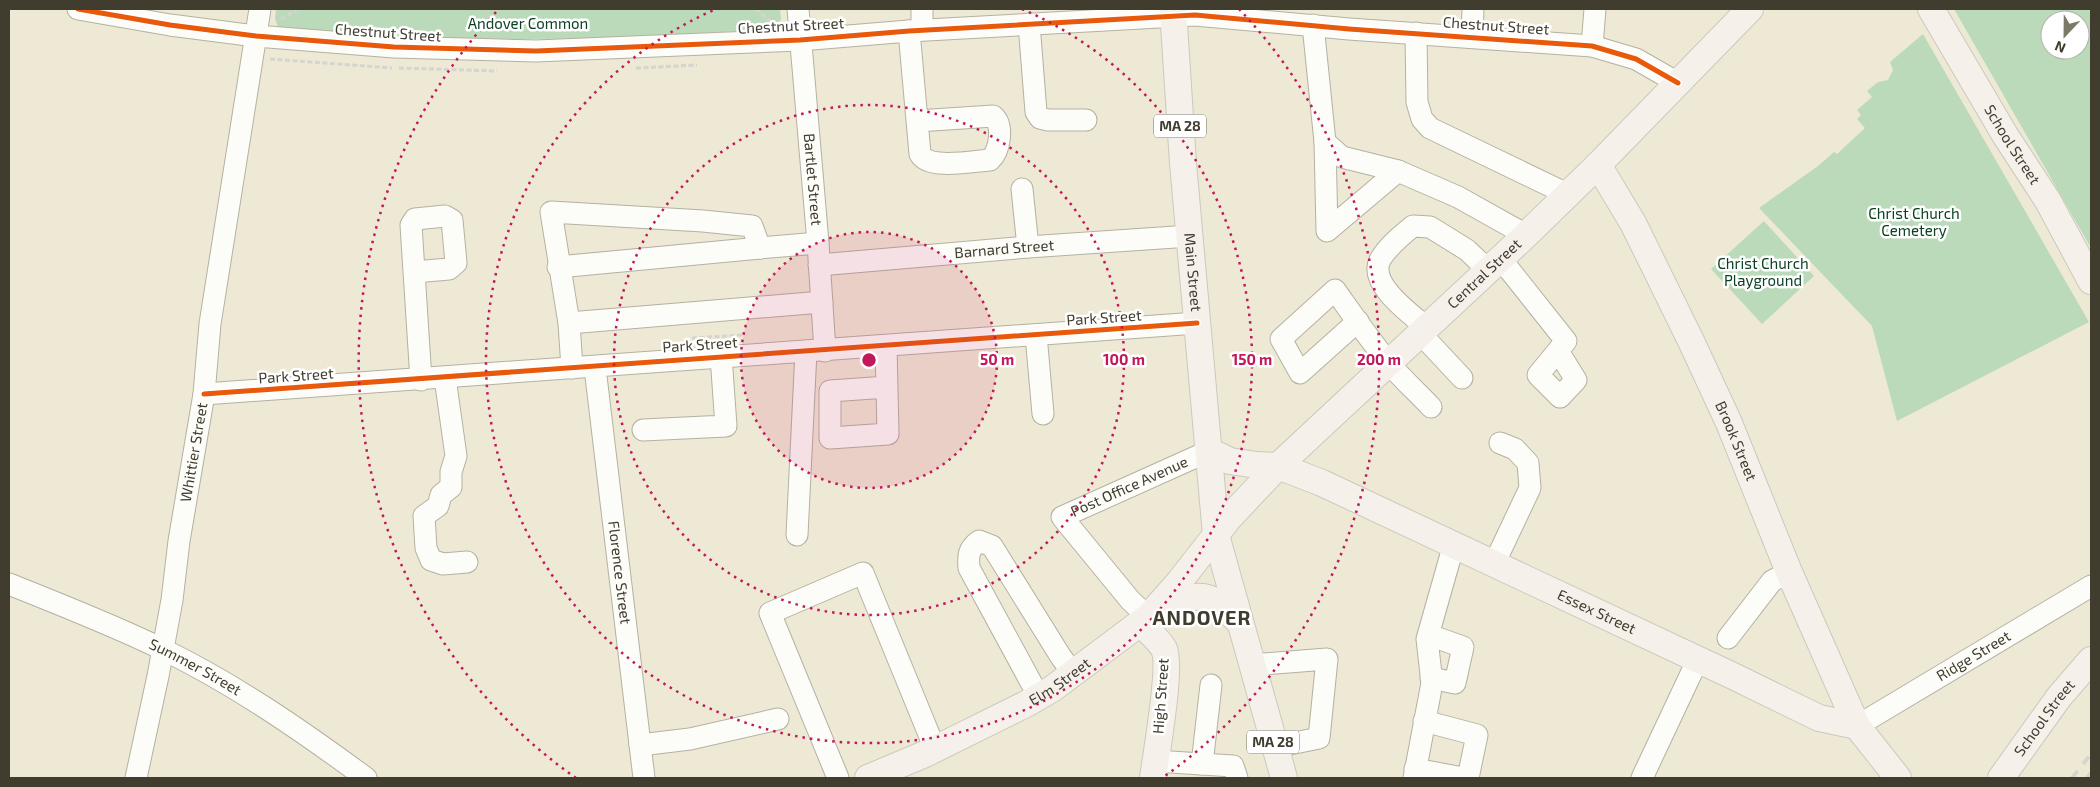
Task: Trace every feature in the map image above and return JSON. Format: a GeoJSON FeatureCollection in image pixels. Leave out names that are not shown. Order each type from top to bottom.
{"type":"FeatureCollection","features":[{"type":"Feature","properties":{"kind":"main road","name":"Central Street"},"geometry":{"type":"LineString","coordinates":[[1216,535],[1278,466],[1526,235],[1750,9]]}},
{"type":"Feature","properties":{"kind":"main road","name":"School Street"},"geometry":{"type":"LineString","coordinates":[[1931,9],[2005,135],[2048,201],[2091,281]]}},
{"type":"Feature","properties":{"kind":"main road","name":"Main Street"},"geometry":{"type":"LineString","coordinates":[[1173,12],[1183,163],[1216,535]]}},
{"type":"Feature","properties":{"kind":"main road","name":"Brook Street"},"geometry":{"type":"LineString","coordinates":[[1598,164],[1633,223],[1729,423],[1789,572],[1857,726]]}},
{"type":"Feature","properties":{"kind":"main road","name":"Essex Street"},"geometry":{"type":"LineString","coordinates":[[1209,451],[1230,461],[1278,466],[1322,483],[1820,718],[1857,726]]}},
{"type":"Feature","properties":{"kind":"main road","name":"Elm Street"},"geometry":{"type":"LineString","coordinates":[[868,778],[1002,718],[1073,674],[1148,617],[1180,582],[1216,535]]}},
{"type":"Feature","properties":{"kind":"main road","name":"MA 28"},"geometry":{"type":"LineString","coordinates":[[1216,535],[1284,778]]}},
{"type":"Feature","properties":{"kind":"main road"},"geometry":{"type":"LineString","coordinates":[[1148,617],[1188,598],[1201,595],[1217,601],[1240,623]]}},
{"type":"Feature","properties":{"kind":"main road","name":"High Street"},"geometry":{"type":"LineString","coordinates":[[1148,617],[1166,655],[1165,684],[1154,770]]}},
{"type":"Feature","properties":{"kind":"main road","name":"School Street"},"geometry":{"type":"LineString","coordinates":[[2001,778],[2059,697],[2091,660]]}},
{"type":"Feature","properties":{"kind":"main road"},"geometry":{"type":"LineString","coordinates":[[1857,726],[1898,778]]}},
{"type":"Feature","properties":{"kind":"street","name":"Chestnut Street"},"geometry":{"type":"LineString","coordinates":[[78,9],[161,24],[256,36],[394,47],[536,51],[800,40],[1019,19],[1173,12],[1313,25],[1349,19],[1416,33],[1592,46],[1636,59],[1678,83]]}},
{"type":"Feature","properties":{"kind":"street","name":"Whittier Street"},"geometry":{"type":"LineString","coordinates":[[136,778],[172,600],[179,542],[204,394],[211,314],[260,9]]}},
{"type":"Feature","properties":{"kind":"street","name":"Bartlet Street"},"geometry":{"type":"LineString","coordinates":[[797,535],[815,351],[822,302],[798,9]]}},
{"type":"Feature","properties":{"kind":"street"},"geometry":{"type":"LineString","coordinates":[[917,121],[916,30],[922,9]]}},
{"type":"Feature","properties":{"kind":"street"},"geometry":{"type":"LineString","coordinates":[[1472,37],[1473,9]]}},
{"type":"Feature","properties":{"kind":"street"},"geometry":{"type":"LineString","coordinates":[[1592,46],[1595,9]]}},
{"type":"Feature","properties":{"kind":"street"},"geometry":{"type":"LineString","coordinates":[[1019,19],[1036,112],[1040,118],[1048,120],[1086,120]]}},
{"type":"Feature","properties":{"kind":"street"},"geometry":{"type":"LineString","coordinates":[[1313,25],[1325,142],[1326,231],[1398,171]]}},
{"type":"Feature","properties":{"kind":"street"},"geometry":{"type":"LineString","coordinates":[[1416,33],[1417,102],[1422,119],[1430,128],[1567,194]]}},
{"type":"Feature","properties":{"kind":"street"},"geometry":{"type":"LineString","coordinates":[[1325,142],[1342,157],[1398,171],[1458,197],[1526,235]]}},
{"type":"Feature","properties":{"kind":"street"},"geometry":{"type":"LineString","coordinates":[[1022,189],[1028,247]]}},
{"type":"Feature","properties":{"kind":"street"},"geometry":{"type":"LineString","coordinates":[[572,368],[569,323],[550,212],[703,221],[752,226],[760,248]]}},
{"type":"Feature","properties":{"kind":"street"},"geometry":{"type":"LineString","coordinates":[[1462,378],[1423,330],[1388,292],[1381,281],[1378,269],[1380,260],[1399,238],[1413,226],[1430,227],[1494,264],[1566,341],[1558,351]]}},
{"type":"Feature","properties":{"kind":"street","name":"Barnard Street"},"geometry":{"type":"LineString","coordinates":[[819,265],[1028,247],[1190,236]]}},
{"type":"Feature","properties":{"kind":"street"},"geometry":{"type":"LineString","coordinates":[[558,267],[818,243]]}},
{"type":"Feature","properties":{"kind":"street"},"geometry":{"type":"LineString","coordinates":[[414,272],[421,380]]}},
{"type":"Feature","properties":{"kind":"street"},"geometry":{"type":"LineString","coordinates":[[569,323],[822,302]]}},
{"type":"Feature","properties":{"kind":"street"},"geometry":{"type":"LineString","coordinates":[[1358,321],[1388,362],[1431,407]]}},
{"type":"Feature","properties":{"kind":"street","name":"Park Street"},"geometry":{"type":"LineString","coordinates":[[204,394],[572,368],[595,368],[721,356],[815,351],[1197,323]]}},
{"type":"Feature","properties":{"kind":"street"},"geometry":{"type":"LineString","coordinates":[[1036,335],[1044,414]]}},
{"type":"Feature","properties":{"kind":"street"},"geometry":{"type":"LineString","coordinates":[[886,346],[887,388]]}},
{"type":"Feature","properties":{"kind":"street"},"geometry":{"type":"LineString","coordinates":[[643,430],[726,426],[721,356]]}},
{"type":"Feature","properties":{"kind":"street","name":"Florence Street"},"geometry":{"type":"LineString","coordinates":[[595,368],[644,778]]}},
{"type":"Feature","properties":{"kind":"street"},"geometry":{"type":"LineString","coordinates":[[445,378],[456,456],[451,472],[451,487],[441,495],[438,506],[424,516],[426,548],[430,560],[443,564],[467,562]]}},
{"type":"Feature","properties":{"kind":"street"},"geometry":{"type":"LineString","coordinates":[[1494,564],[1530,488],[1528,463],[1515,449],[1500,442]]}},
{"type":"Feature","properties":{"kind":"street","name":"Post Office Avenue"},"geometry":{"type":"LineString","coordinates":[[1148,617],[1130,600],[1062,517],[1209,451]]}},
{"type":"Feature","properties":{"kind":"street"},"geometry":{"type":"LineString","coordinates":[[1039,696],[969,568],[968,556],[971,547],[979,541],[992,546],[1056,650],[1073,674]]}},
{"type":"Feature","properties":{"kind":"street"},"geometry":{"type":"LineString","coordinates":[[1454,544],[1427,639],[1431,678],[1414,774],[1463,778]]}},
{"type":"Feature","properties":{"kind":"street"},"geometry":{"type":"LineString","coordinates":[[1728,638],[1772,581],[1789,572]]}},
{"type":"Feature","properties":{"kind":"street"},"geometry":{"type":"LineString","coordinates":[[838,778],[770,613],[862,574],[934,749]]}},
{"type":"Feature","properties":{"kind":"street","name":"Summer Street"},"geometry":{"type":"LineString","coordinates":[[9,584],[163,649],[214,676],[262,706],[366,778]]}},
{"type":"Feature","properties":{"kind":"street","name":"Ridge Street"},"geometry":{"type":"LineString","coordinates":[[1857,726],[2091,586]]}},
{"type":"Feature","properties":{"kind":"street"},"geometry":{"type":"LineString","coordinates":[[1429,635],[1463,647],[1455,683],[1431,678]]}},
{"type":"Feature","properties":{"kind":"street"},"geometry":{"type":"LineString","coordinates":[[1252,665],[1327,659],[1319,738],[1275,747]]}},
{"type":"Feature","properties":{"kind":"street"},"geometry":{"type":"LineString","coordinates":[[1642,778],[1698,660]]}},
{"type":"Feature","properties":{"kind":"street"},"geometry":{"type":"LineString","coordinates":[[1202,764],[1211,685]]}},
{"type":"Feature","properties":{"kind":"street"},"geometry":{"type":"LineString","coordinates":[[640,745],[690,739],[778,719]]}},
{"type":"Feature","properties":{"kind":"street"},"geometry":{"type":"LineString","coordinates":[[1424,721],[1477,735],[1468,778]]}},
{"type":"Feature","properties":{"kind":"street"},"geometry":{"type":"LineString","coordinates":[[1154,770],[1202,764],[1235,772]]}},
{"type":"Feature","properties":{"kind":"path"},"geometry":{"type":"LineString","coordinates":[[277,22],[298,9]]}},
{"type":"Feature","properties":{"kind":"path"},"geometry":{"type":"LineString","coordinates":[[756,9],[774,24]]}},
{"type":"Feature","properties":{"kind":"path"},"geometry":{"type":"LineString","coordinates":[[268,66],[270,58]]}},
{"type":"Feature","properties":{"kind":"green space","name":"Andover Common"},"geometry":{"type":"Polygon","coordinates":[[[276,9],[780,9],[781,19],[777,29],[654,36],[499,39],[405,36],[278,28],[275,18],[276,9]]]}},
{"type":"Feature","properties":{"kind":"green space"},"geometry":{"type":"Polygon","coordinates":[[[1954,9],[2091,9],[2091,248],[1954,9]]]}},
{"type":"Feature","properties":{"kind":"green space","name":"Christ Church Cemetery"},"geometry":{"type":"Polygon","coordinates":[[[1923,34],[2089,322],[1897,421],[1872,326],[1759,208],[1818,166],[1834,152],[1837,154],[1865,128],[1857,119],[1861,115],[1857,110],[1872,97],[1867,91],[1878,82],[1888,80],[1893,70],[1890,62],[1923,34]]]}},
{"type":"Feature","properties":{"kind":"green space","name":"Christ Church Playground"},"geometry":{"type":"Polygon","coordinates":[[[1764,221],[1814,276],[1762,324],[1711,269],[1764,221]]]}},
{"type":"Feature","properties":{"kind":"railway"},"geometry":{"type":"LineString","coordinates":[[2072,778],[2091,754]]}},
{"type":"Feature","properties":{"kind":"railway"},"geometry":{"type":"LineString","coordinates":[[2087,778],[2091,773]]}},
{"type":"Feature","properties":{"kind":"cycle path"},"geometry":{"type":"LineString","coordinates":[[78,9],[170,25],[256,36],[394,47],[536,51],[800,40],[909,31],[1195,15],[1349,29],[1592,46],[1636,59],[1678,83]]}},
{"type":"Feature","properties":{"kind":"cycle path"},"geometry":{"type":"LineString","coordinates":[[204,394],[1197,323]]}},
{"type":"Feature","properties":{"kind":"district","name":"ANDOVER"},"geometry":{"type":"Point","coordinates":[1202,618]}}]}
